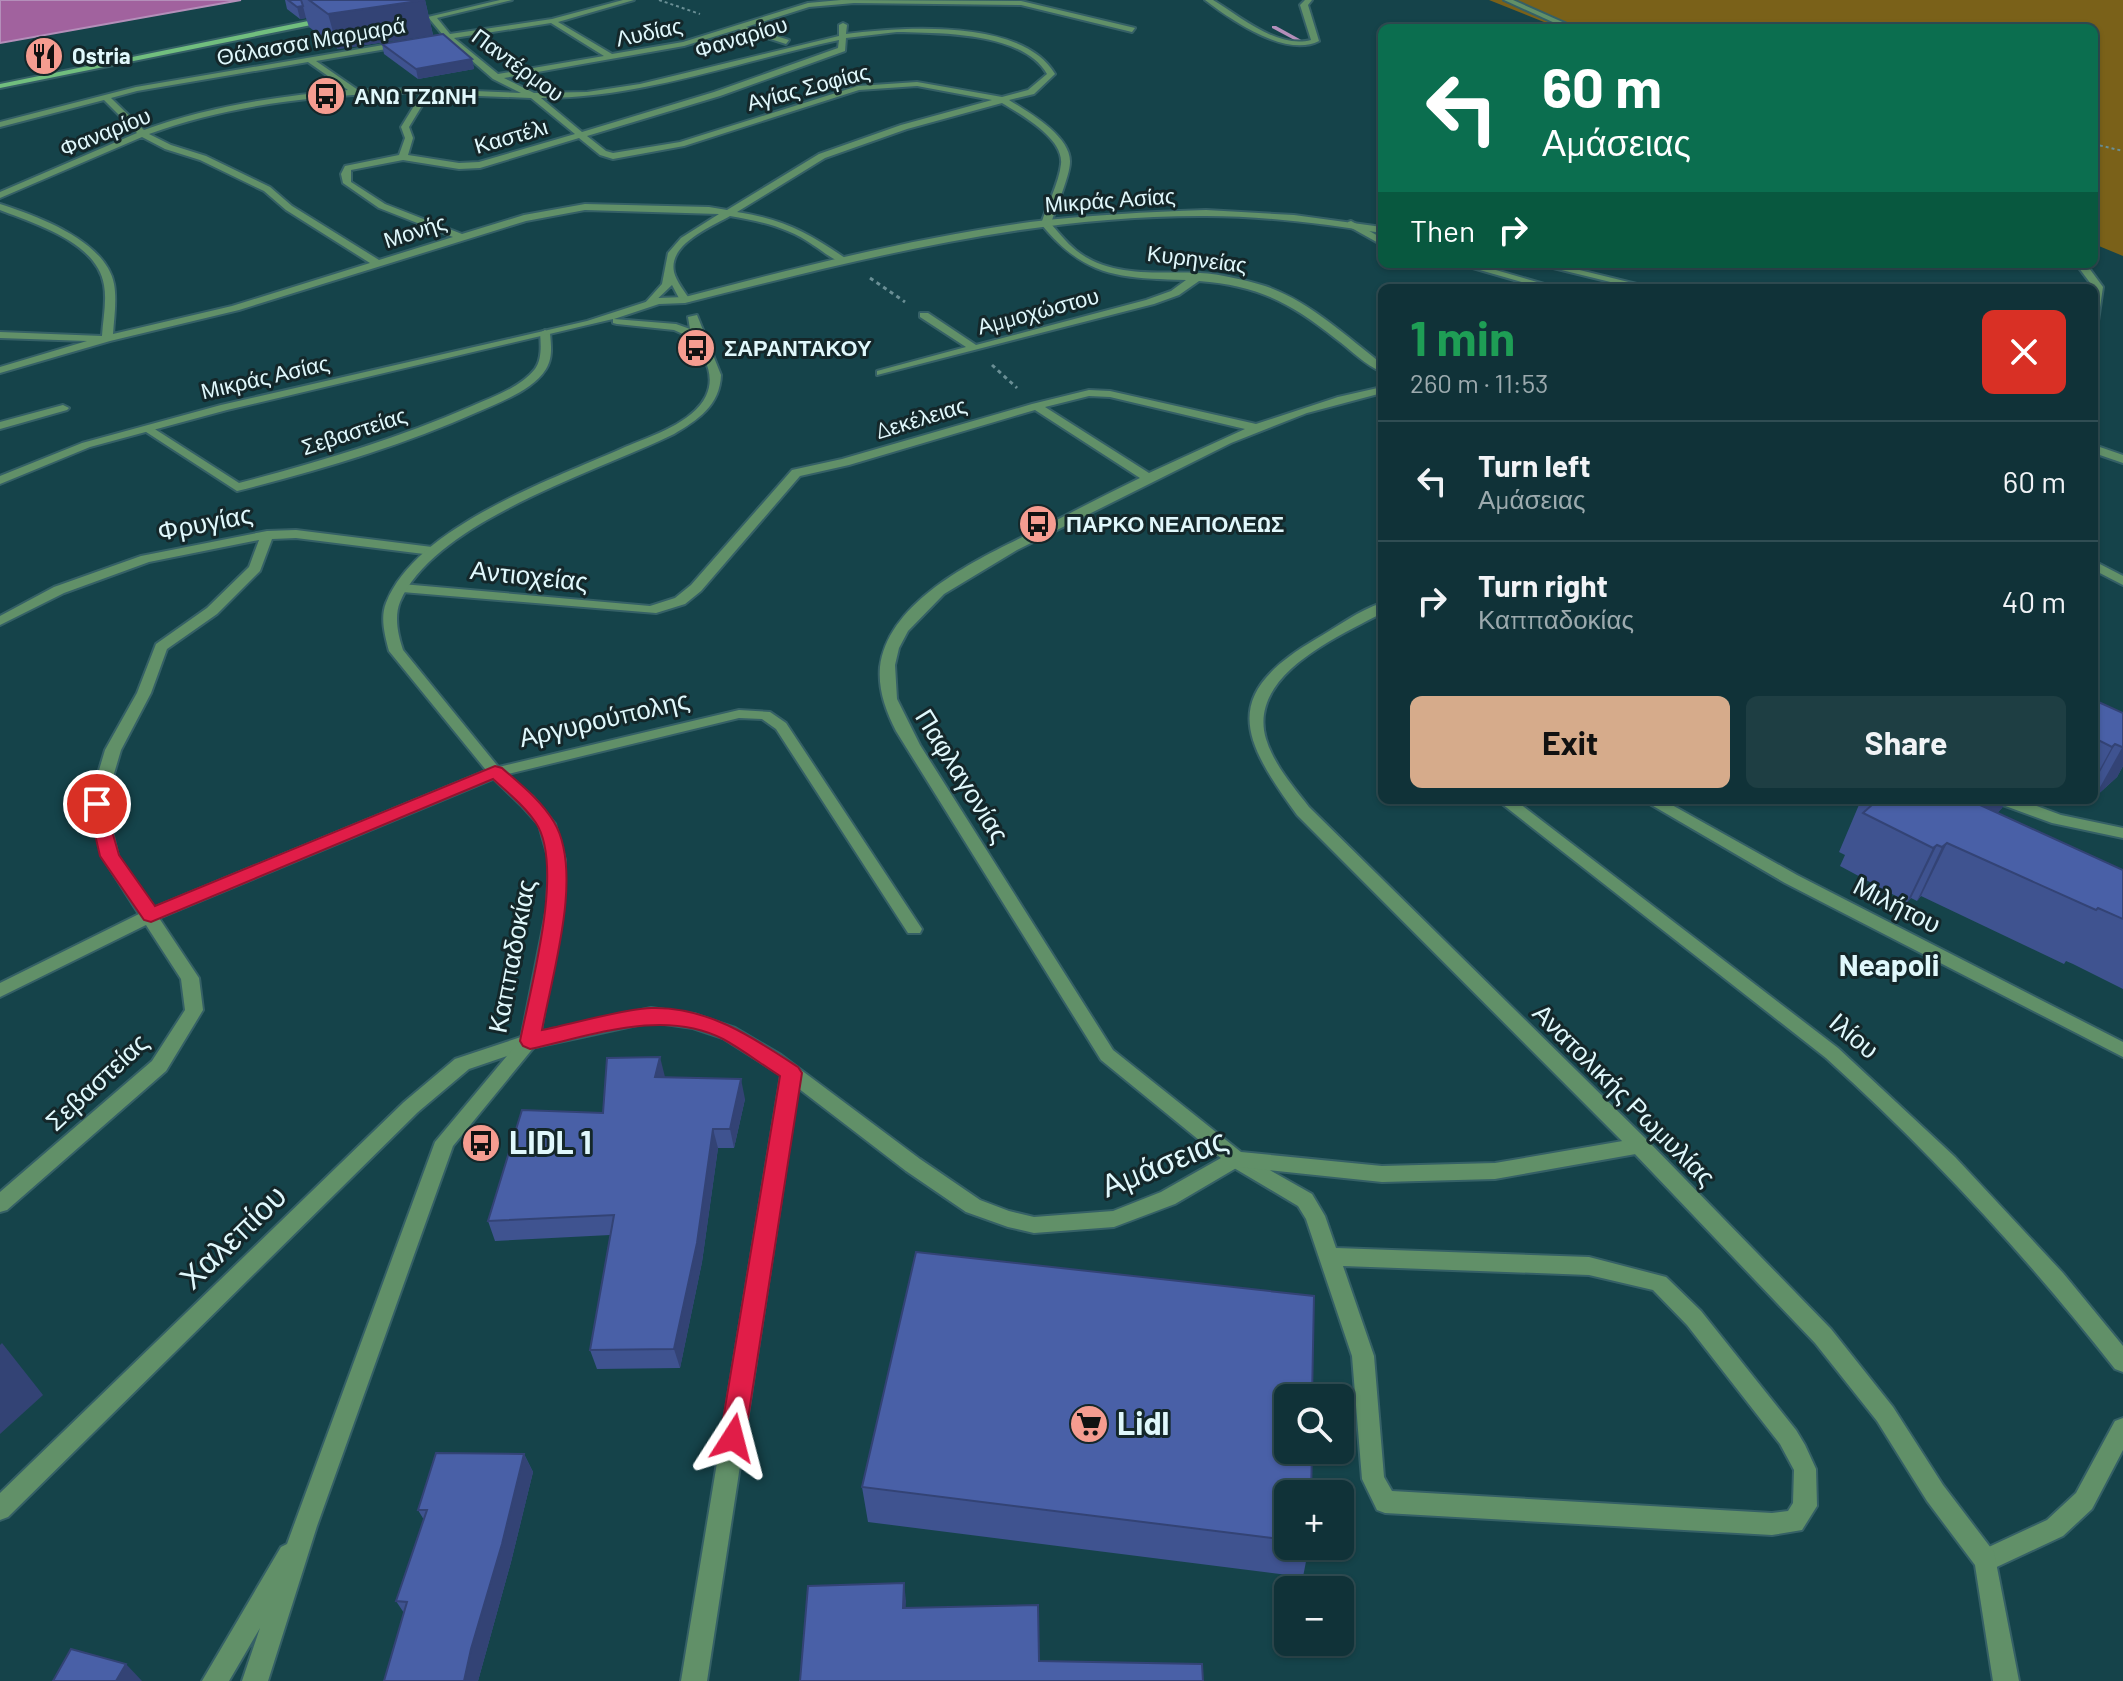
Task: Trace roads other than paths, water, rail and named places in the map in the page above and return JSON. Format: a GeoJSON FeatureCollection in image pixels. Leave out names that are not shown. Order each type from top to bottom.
{"type":"FeatureCollection","features":[{"type":"Feature","properties":{"kind":"main road"},"geometry":{"type":"LineString","coordinates":[[0,79],[338,14],[0,86]]}},
{"type":"Feature","properties":{"kind":"street","name":"Παντέρμου"},"geometry":{"type":"LineString","coordinates":[[509,0],[432,17],[448,36],[496,77],[533,96],[603,153],[613,156]]}},
{"type":"Feature","properties":{"kind":"street","name":"Θάλασσα Μαρμαρά"},"geometry":{"type":"LineString","coordinates":[[433,39],[552,21],[631,0]]}},
{"type":"Feature","properties":{"kind":"street"},"geometry":{"type":"LineString","coordinates":[[898,9],[901,0]]}},
{"type":"Feature","properties":{"kind":"street","name":"Λυδίας"},"geometry":{"type":"LineString","coordinates":[[496,77],[684,44],[807,2],[901,0],[1021,3],[1132,30]]}},
{"type":"Feature","properties":{"kind":"street"},"geometry":{"type":"LineString","coordinates":[[1208,0],[1276,40],[1297,45],[1315,41],[1304,5],[1309,0]]}},
{"type":"Feature","properties":{"kind":"street"},"geometry":{"type":"LineString","coordinates":[[1507,0],[1563,24]]}},
{"type":"Feature","properties":{"kind":"street"},"geometry":{"type":"LineString","coordinates":[[703,342],[687,331],[653,323],[639,316],[667,285],[671,255],[684,240],[834,151],[904,127],[1023,95],[1041,86],[1051,74],[1046,64],[1034,54],[988,34],[924,20]]}},
{"type":"Feature","properties":{"kind":"street"},"geometry":{"type":"LineString","coordinates":[[552,21],[613,58]]}},
{"type":"Feature","properties":{"kind":"street","name":"Φαναρίου"},"geometry":{"type":"LineString","coordinates":[[0,195],[143,134],[178,121],[219,112],[356,92],[427,91],[533,96],[587,94],[650,83],[854,24]]}},
{"type":"Feature","properties":{"kind":"street","name":"Καστέλι"},"geometry":{"type":"LineString","coordinates":[[461,237],[382,206],[347,183],[345,174],[348,168],[403,157],[459,166],[480,165],[717,94],[842,49],[843,25]]}},
{"type":"Feature","properties":{"kind":"street"},"geometry":{"type":"LineString","coordinates":[[740,27],[786,42]]}},
{"type":"Feature","properties":{"kind":"street","name":"Θάλασσα Μαρμαρά"},"geometry":{"type":"LineString","coordinates":[[0,125],[105,96],[417,41]]}},
{"type":"Feature","properties":{"kind":"street"},"geometry":{"type":"LineString","coordinates":[[308,59],[356,92]]}},
{"type":"Feature","properties":{"kind":"street","name":"Αγίας Σοφίας"},"geometry":{"type":"LineString","coordinates":[[613,156],[681,144],[858,88],[917,84],[1003,100],[1041,124],[1062,148],[1066,162],[1046,224]]}},
{"type":"Feature","properties":{"kind":"street"},"geometry":{"type":"LineString","coordinates":[[403,157],[409,138],[405,127],[427,91]]}},
{"type":"Feature","properties":{"kind":"street"},"geometry":{"type":"LineString","coordinates":[[105,96],[143,134],[267,189],[289,208],[378,264]]}},
{"type":"Feature","properties":{"kind":"street"},"geometry":{"type":"LineString","coordinates":[[0,207],[71,239],[89,251],[109,281],[107,339],[0,335]]}},
{"type":"Feature","properties":{"kind":"street","name":"Μονής"},"geometry":{"type":"LineString","coordinates":[[0,370],[107,339],[235,308],[461,237],[552,212],[585,207],[727,212],[789,227],[842,260]]}},
{"type":"Feature","properties":{"kind":"street","name":"Μικράς Ασίας"},"geometry":{"type":"LineString","coordinates":[[742,285],[913,243],[1046,224],[1202,214],[1351,224],[1378,229]]}},
{"type":"Feature","properties":{"kind":"street","name":"Κυρηνείας"},"geometry":{"type":"LineString","coordinates":[[1046,224],[1067,248],[1086,261],[1138,273],[1236,280],[1269,291],[1293,304],[1378,366]]}},
{"type":"Feature","properties":{"kind":"street"},"geometry":{"type":"LineString","coordinates":[[1351,224],[1378,240]]}},
{"type":"Feature","properties":{"kind":"street"},"geometry":{"type":"LineString","coordinates":[[1479,268],[1538,284]]}},
{"type":"Feature","properties":{"kind":"street"},"geometry":{"type":"LineString","coordinates":[[1560,268],[1630,284]]}},
{"type":"Feature","properties":{"kind":"street"},"geometry":{"type":"LineString","coordinates":[[669,272],[696,313]]}},
{"type":"Feature","properties":{"kind":"street","name":"Αμμοχώστου"},"geometry":{"type":"LineString","coordinates":[[881,373],[1150,302],[1175,293],[1199,276]]}},
{"type":"Feature","properties":{"kind":"street"},"geometry":{"type":"LineString","coordinates":[[590,323],[667,299],[685,300],[742,285]]}},
{"type":"Feature","properties":{"kind":"street"},"geometry":{"type":"LineString","coordinates":[[590,323],[678,323],[696,313],[706,301],[742,285]]}},
{"type":"Feature","properties":{"kind":"street","name":"Καππαδοκίας"},"geometry":{"type":"LineString","coordinates":[[305,1526],[445,1142],[530,1041],[555,908],[557,860],[547,824],[495,772],[396,651],[390,630],[393,602],[432,551],[475,521],[660,436],[694,415],[711,398],[716,381],[696,313]]}},
{"type":"Feature","properties":{"kind":"street"},"geometry":{"type":"LineString","coordinates":[[924,315],[974,348]]}},
{"type":"Feature","properties":{"kind":"street","name":"Μικράς Ασίας"},"geometry":{"type":"LineString","coordinates":[[0,480],[86,445],[146,428],[590,323]]}},
{"type":"Feature","properties":{"kind":"street","name":"Σεβαστείας"},"geometry":{"type":"LineString","coordinates":[[146,428],[237,487],[352,458],[431,429],[487,403],[539,372],[546,356],[545,333]]}},
{"type":"Feature","properties":{"kind":"street","name":"Παφλαγονίας"},"geometry":{"type":"LineString","coordinates":[[1330,1257],[1589,1266],[1659,1283],[1694,1318],[1788,1437],[1805,1469],[1807,1488],[1801,1516],[1794,1522],[1772,1524],[1385,1502],[1373,1479],[1363,1356],[1315,1216],[1305,1200],[1236,1159],[1107,1055],[933,775],[903,733],[893,710],[888,678],[892,649],[922,605],[946,585],[1149,478],[1257,428],[1312,406],[1378,391]]}},
{"type":"Feature","properties":{"kind":"street","name":"Δεκέλειας"},"geometry":{"type":"LineString","coordinates":[[651,610],[680,601],[696,588],[796,473],[1089,393],[1110,394],[1257,428]]}},
{"type":"Feature","properties":{"kind":"street"},"geometry":{"type":"LineString","coordinates":[[1036,406],[1149,478]]}},
{"type":"Feature","properties":{"kind":"street"},"geometry":{"type":"LineString","coordinates":[[0,426],[63,408]]}},
{"type":"Feature","properties":{"kind":"street"},"geometry":{"type":"LineString","coordinates":[[2098,450],[2123,459]]}},
{"type":"Feature","properties":{"kind":"street","name":"Φρυγίας"},"geometry":{"type":"LineString","coordinates":[[0,621],[59,590],[146,559],[267,535],[296,534],[432,551]]}},
{"type":"Feature","properties":{"kind":"street","name":"Σεβαστείας"},"geometry":{"type":"LineString","coordinates":[[0,1204],[159,1066],[194,1010],[190,978],[110,856],[97,804],[113,750],[144,693],[161,647],[212,611],[255,568],[267,535]]}},
{"type":"Feature","properties":{"kind":"street"},"geometry":{"type":"LineString","coordinates":[[2098,567],[2123,581]]}},
{"type":"Feature","properties":{"kind":"street","name":"Αντιοχείας"},"geometry":{"type":"LineString","coordinates":[[402,588],[651,610]]}},
{"type":"Feature","properties":{"kind":"street","name":"Ανατολικής Ρωμυλίας"},"geometry":{"type":"LineString","coordinates":[[1378,609],[1297,656],[1274,675],[1256,711],[1255,731],[1264,758],[1277,781],[1303,811],[1640,1146],[1823,1336],[1885,1414],[1935,1493],[1986,1560],[2006,1681]]}},
{"type":"Feature","properties":{"kind":"street","name":"Αργυρούπολης"},"geometry":{"type":"LineString","coordinates":[[0,991],[151,915],[495,772],[739,714],[765,715],[781,726],[914,929]]}},
{"type":"Feature","properties":{"kind":"street","name":"Ιλίου"},"geometry":{"type":"LineString","coordinates":[[1510,804],[1832,1053],[1885,1100],[1952,1164],[2029,1247],[2123,1362]]}},
{"type":"Feature","properties":{"kind":"street","name":"Μιλήτου"},"geometry":{"type":"LineString","coordinates":[[1658,804],[1791,879],[2123,1050]]}},
{"type":"Feature","properties":{"kind":"street"},"geometry":{"type":"LineString","coordinates":[[2017,804],[2058,819],[2123,833]]}},
{"type":"Feature","properties":{"kind":"street","name":"Αμάσειας"},"geometry":{"type":"LineString","coordinates":[[530,1041],[651,1015],[694,1021],[729,1033],[791,1073],[973,1206],[1034,1225],[1114,1219],[1168,1198],[1236,1159],[1382,1174],[1495,1171],[1640,1146]]}},
{"type":"Feature","properties":{"kind":"street","name":"Χαλεπίου"},"geometry":{"type":"LineString","coordinates":[[0,1509],[411,1107],[462,1064],[530,1041]]}},
{"type":"Feature","properties":{"kind":"street"},"geometry":{"type":"LineString","coordinates":[[694,1681],[791,1073]]}},
{"type":"Feature","properties":{"kind":"street"},"geometry":{"type":"LineString","coordinates":[[1986,1560],[2055,1528],[2084,1501],[2123,1428]]}},
{"type":"Feature","properties":{"kind":"street"},"geometry":{"type":"LineString","coordinates":[[215,1681],[305,1526]]}},
{"type":"Feature","properties":{"kind":"street"},"geometry":{"type":"LineString","coordinates":[[255,1681],[305,1526]]}},
{"type":"Feature","properties":{"kind":"waterway"},"geometry":{"type":"LineString","coordinates":[[1274,27],[1302,42]]}},
{"type":"Feature","properties":{"kind":"place","name":"Ostria"},"geometry":{"type":"Point","coordinates":[44,56]}},
{"type":"Feature","properties":{"kind":"place","name":"ΑΝΩ ΤΖΩΝΗ"},"geometry":{"type":"Point","coordinates":[326,96]}},
{"type":"Feature","properties":{"kind":"place","name":"ΣΑΡΑΝΤΑΚΟΥ"},"geometry":{"type":"Point","coordinates":[696,348]}},
{"type":"Feature","properties":{"kind":"place","name":"ΠΑΡΚΟ ΝΕΑΠΟΛΕΩΣ"},"geometry":{"type":"Point","coordinates":[1038,524]}},
{"type":"Feature","properties":{"kind":"place","name":"LIDL 1"},"geometry":{"type":"Point","coordinates":[481,1143]}},
{"type":"Feature","properties":{"kind":"place","name":"Lidl"},"geometry":{"type":"Point","coordinates":[1089,1424]}},
{"type":"Feature","properties":{"kind":"district","name":"Neapoli"},"geometry":{"type":"Point","coordinates":[1889,966]}}]}
